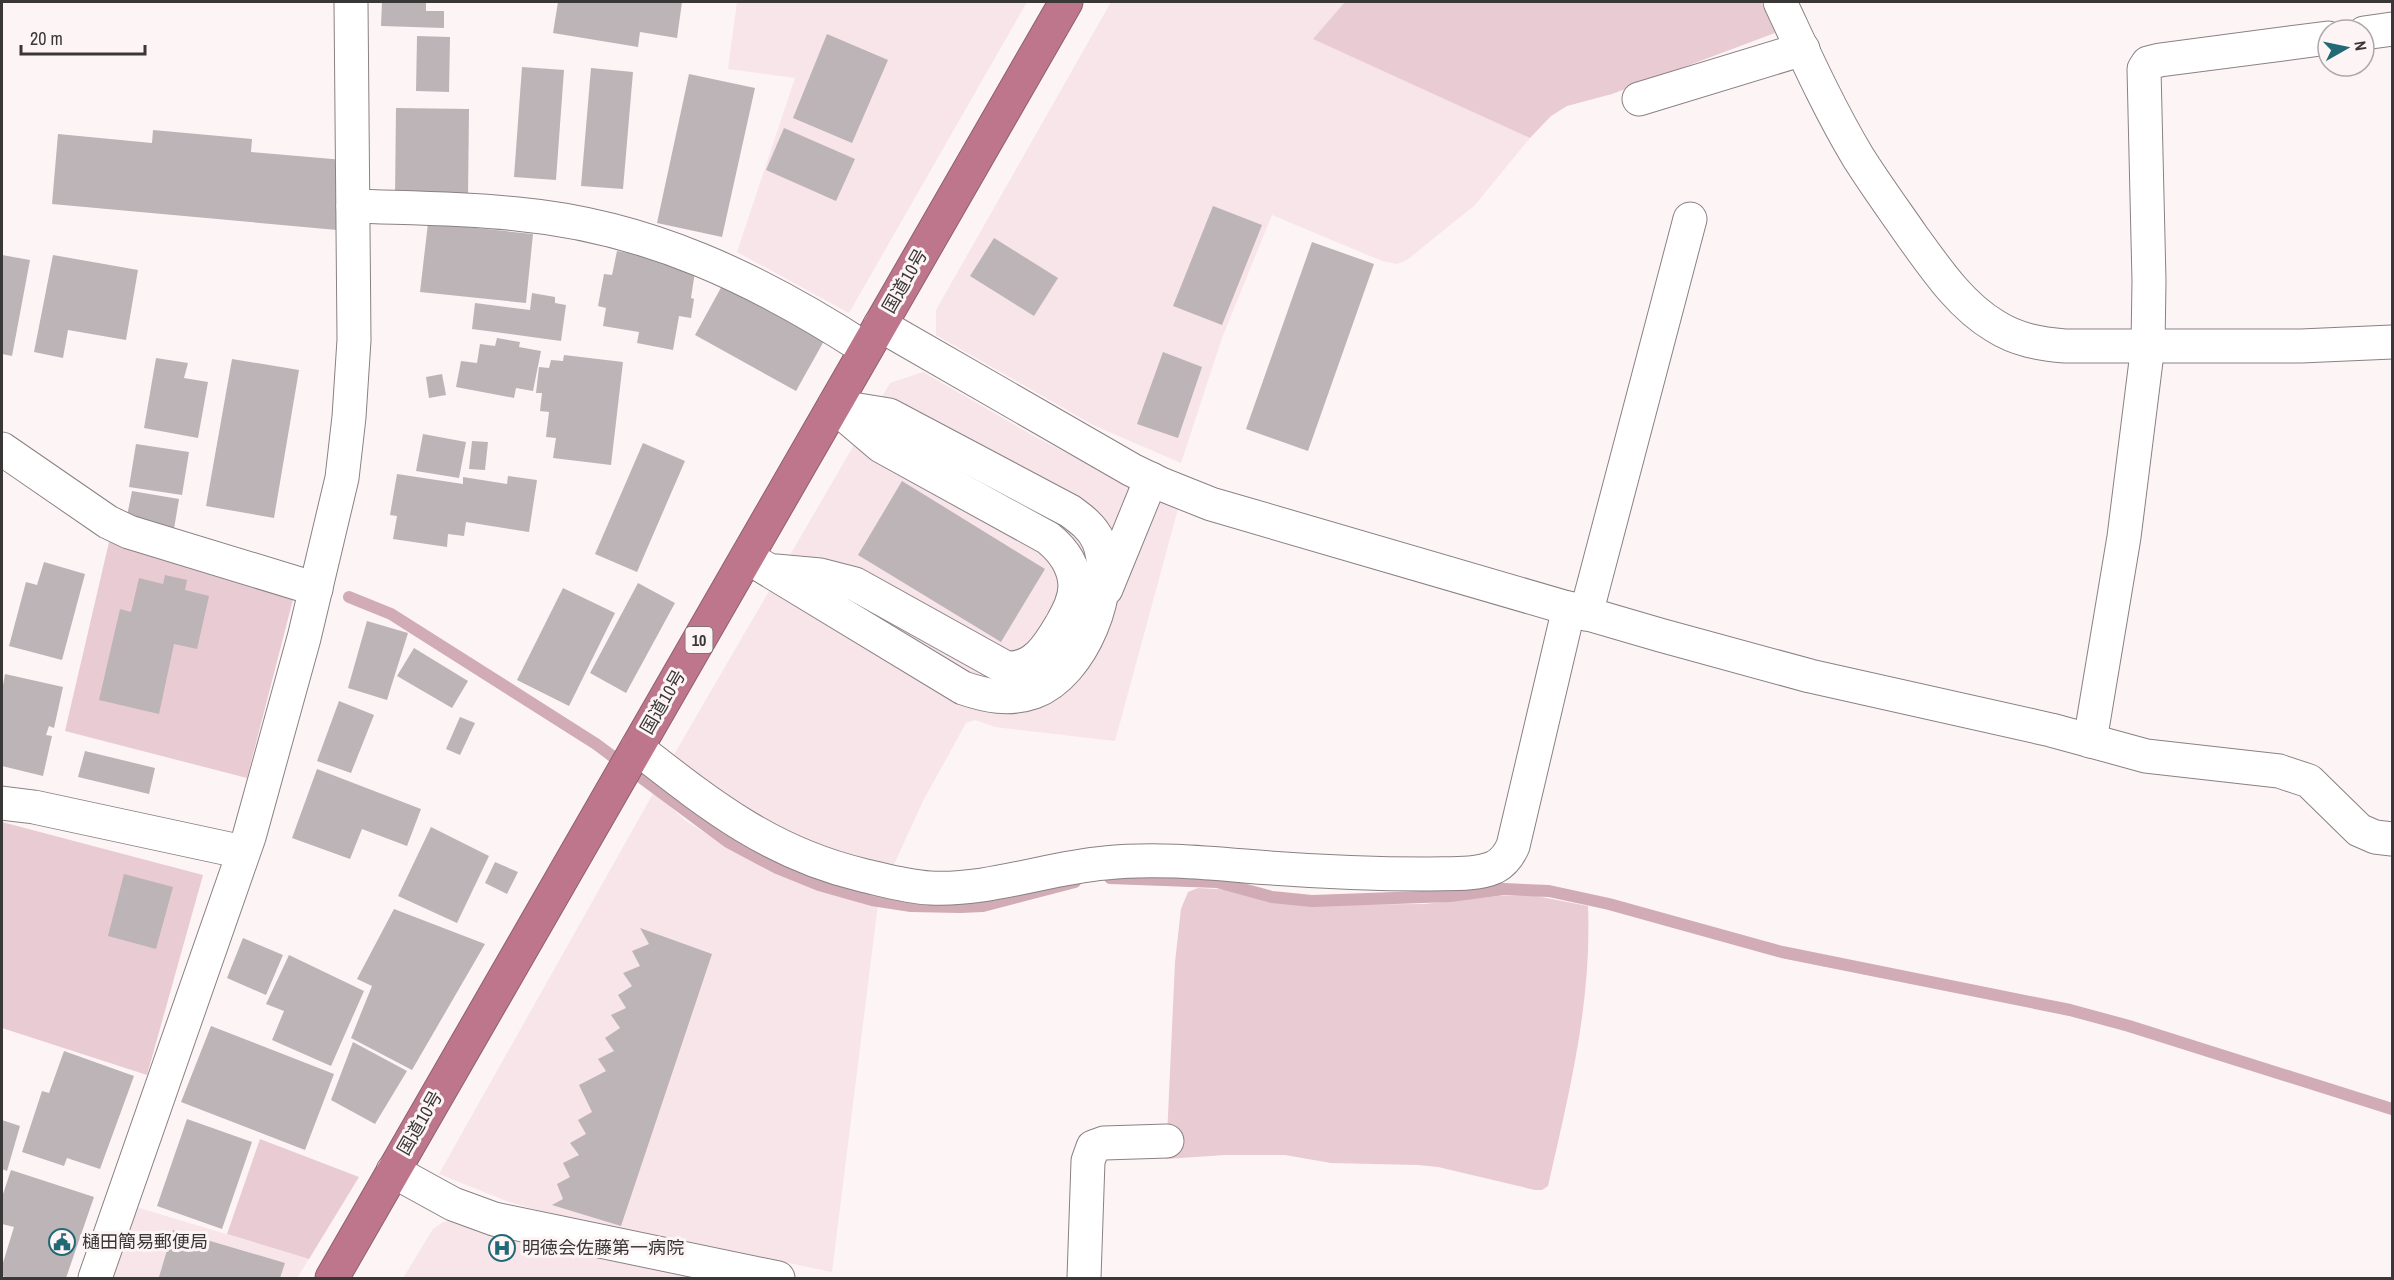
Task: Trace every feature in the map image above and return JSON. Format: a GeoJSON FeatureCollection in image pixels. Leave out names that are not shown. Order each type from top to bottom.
{"type":"FeatureCollection","features":[{"type":"Feature","properties":{"kind":"highway","name":"国道10号"},"geometry":{"type":"LineString","coordinates":[[332,1278],[637,748],[757,564],[834,406],[1066,2]]}},
{"type":"Feature","properties":{"kind":"street"},"geometry":{"type":"LineString","coordinates":[[95,1278],[263,791],[316,589],[342,478],[350,417],[354,340],[351,2]]}},
{"type":"Feature","properties":{"kind":"street"},"geometry":{"type":"LineString","coordinates":[[1780,2],[1844,132],[1872,179],[1949,286],[1980,316],[2008,333],[2039,344],[2065,346],[2301,346],[2392,342]]}},
{"type":"Feature","properties":{"kind":"street"},"geometry":{"type":"LineString","coordinates":[[2376,31],[2392,29]]}},
{"type":"Feature","properties":{"kind":"street"},"geometry":{"type":"LineString","coordinates":[[2090,741],[2124,537],[2148,345],[2150,281],[2144,69],[2148,63],[2160,60],[2316,40]]}},
{"type":"Feature","properties":{"kind":"street"},"geometry":{"type":"LineString","coordinates":[[1639,99],[1803,49]]}},
{"type":"Feature","properties":{"kind":"street"},"geometry":{"type":"LineString","coordinates":[[353,206],[518,214],[590,226],[630,236],[704,260],[799,307],[873,337],[1182,493],[1248,515],[1810,676],[2146,756],[2279,771],[2309,781],[2359,830],[2375,837],[2392,839]]}},
{"type":"Feature","properties":{"kind":"street"},"geometry":{"type":"LineString","coordinates":[[637,748],[725,815],[787,850],[861,875],[918,886],[947,888],[984,884],[1079,866],[1137,861],[1206,863],[1300,872],[1363,874],[1460,873],[1481,870],[1501,862],[1513,846],[1690,219]]}},
{"type":"Feature","properties":{"kind":"street"},"geometry":{"type":"LineString","coordinates":[[757,564],[820,574],[855,584],[1006,668],[1026,665],[1040,656],[1048,647],[1071,605],[1075,585],[1073,575],[1070,565],[1058,546],[1048,538],[881,446],[834,406]]}},
{"type":"Feature","properties":{"kind":"street"},"geometry":{"type":"LineString","coordinates":[[834,406],[890,415],[1079,517],[1088,524],[1098,540],[1104,563],[1104,586],[1099,606]]}},
{"type":"Feature","properties":{"kind":"street"},"geometry":{"type":"LineString","coordinates":[[2,448],[108,522],[129,532],[316,589]]}},
{"type":"Feature","properties":{"kind":"street"},"geometry":{"type":"LineString","coordinates":[[757,564],[963,688],[999,698],[1018,696],[1036,691],[1061,674],[1072,662],[1089,630],[1151,479]]}},
{"type":"Feature","properties":{"kind":"street"},"geometry":{"type":"LineString","coordinates":[[2,803],[34,807],[243,852]]}},
{"type":"Feature","properties":{"kind":"street"},"geometry":{"type":"LineString","coordinates":[[1084,1278],[1088,1161],[1093,1147],[1104,1143],[1167,1141]]}},
{"type":"Feature","properties":{"kind":"street"},"geometry":{"type":"LineString","coordinates":[[393,1171],[453,1204],[494,1218],[778,1278]]}},
{"type":"Feature","properties":{"kind":"shaded area"},"geometry":{"type":"Polygon","coordinates":[[[737,2],[1027,2],[849,313],[737,252],[795,78],[728,69],[737,2]]]}},
{"type":"Feature","properties":{"kind":"shaded area"},"geometry":{"type":"Polygon","coordinates":[[[1111,2],[1345,2],[1314,39],[1530,138],[1475,205],[1407,260],[1397,264],[1382,261],[1272,215],[1222,338],[1181,463],[1093,425],[936,335],[936,310],[1111,2]]]}},
{"type":"Feature","properties":{"kind":"shaded area"},"geometry":{"type":"Polygon","coordinates":[[[1345,2],[1761,2],[1775,33],[1612,94],[1567,106],[1551,116],[1530,138],[1313,39],[1345,2]]]}},
{"type":"Feature","properties":{"kind":"shaded area"},"geometry":{"type":"Polygon","coordinates":[[[923,372],[1039,439],[1178,509],[1115,741],[995,727],[975,720],[966,723],[923,801],[891,871],[789,841],[672,758],[890,383],[923,372]]]}},
{"type":"Feature","properties":{"kind":"shaded area"},"geometry":{"type":"Polygon","coordinates":[[[109,542],[297,584],[247,778],[65,731],[109,542]]]}},
{"type":"Feature","properties":{"kind":"shaded area"},"geometry":{"type":"Polygon","coordinates":[[[654,792],[686,821],[739,854],[802,884],[843,897],[878,904],[832,1272],[552,1214],[509,1202],[439,1174],[654,792]]]}},
{"type":"Feature","properties":{"kind":"shaded area"},"geometry":{"type":"Polygon","coordinates":[[[2,822],[203,875],[147,1075],[2,1028],[2,822]]]}},
{"type":"Feature","properties":{"kind":"shaded area"},"geometry":{"type":"Polygon","coordinates":[[[1198,888],[1235,890],[1263,899],[1294,905],[1424,904],[1531,895],[1588,906],[1583,1013],[1571,1082],[1548,1186],[1542,1190],[1535,1190],[1438,1167],[1331,1163],[1285,1155],[1225,1155],[1166,1159],[1175,962],[1181,909],[1188,892],[1198,888]]]}},
{"type":"Feature","properties":{"kind":"shaded area"},"geometry":{"type":"Polygon","coordinates":[[[260,1139],[359,1177],[309,1259],[227,1234],[260,1139]]]}},
{"type":"Feature","properties":{"kind":"shaded area"},"geometry":{"type":"Polygon","coordinates":[[[136,1207],[309,1259],[297,1278],[112,1278],[136,1207]]]}},
{"type":"Feature","properties":{"kind":"shaded area","name":"明徳会佐藤第一病院"},"geometry":{"type":"Polygon","coordinates":[[[456,1220],[715,1278],[403,1278],[433,1229],[443,1222],[456,1220]]]}},
{"type":"Feature","properties":{"kind":"building"},"geometry":{"type":"Polygon","coordinates":[[[382,2],[426,2],[426,11],[444,11],[444,28],[381,26],[382,2]]]}},
{"type":"Feature","properties":{"kind":"building"},"geometry":{"type":"Polygon","coordinates":[[[558,2],[682,2],[677,38],[640,32],[638,47],[553,33],[558,2]]]}},
{"type":"Feature","properties":{"kind":"building"},"geometry":{"type":"Polygon","coordinates":[[[827,34],[888,60],[852,143],[793,118],[827,34]]]}},
{"type":"Feature","properties":{"kind":"building"},"geometry":{"type":"Polygon","coordinates":[[[417,36],[450,37],[449,92],[416,91],[417,36]]]}},
{"type":"Feature","properties":{"kind":"building"},"geometry":{"type":"Polygon","coordinates":[[[522,67],[564,70],[556,180],[514,177],[522,67]]]}},
{"type":"Feature","properties":{"kind":"building"},"geometry":{"type":"Polygon","coordinates":[[[591,68],[633,72],[623,189],[581,186],[591,68]]]}},
{"type":"Feature","properties":{"kind":"building"},"geometry":{"type":"Polygon","coordinates":[[[689,74],[755,88],[722,237],[657,223],[689,74]]]}},
{"type":"Feature","properties":{"kind":"building"},"geometry":{"type":"Polygon","coordinates":[[[396,108],[469,109],[468,198],[395,197],[396,108]]]}},
{"type":"Feature","properties":{"kind":"building"},"geometry":{"type":"Polygon","coordinates":[[[784,128],[855,159],[836,201],[766,170],[784,128]]]}},
{"type":"Feature","properties":{"kind":"building"},"geometry":{"type":"Polygon","coordinates":[[[153,130],[252,139],[251,152],[344,160],[337,230],[52,204],[58,134],[152,143],[153,130]]]}},
{"type":"Feature","properties":{"kind":"building"},"geometry":{"type":"Polygon","coordinates":[[[1213,206],[1262,225],[1222,325],[1173,306],[1213,206]]]}},
{"type":"Feature","properties":{"kind":"building"},"geometry":{"type":"Polygon","coordinates":[[[428,223],[533,234],[526,303],[420,292],[428,223]]]}},
{"type":"Feature","properties":{"kind":"building"},"geometry":{"type":"Polygon","coordinates":[[[994,238],[1058,278],[1034,316],[970,276],[994,238]]]}},
{"type":"Feature","properties":{"kind":"building"},"geometry":{"type":"Polygon","coordinates":[[[1312,242],[1374,264],[1308,451],[1246,429],[1312,242]]]}},
{"type":"Feature","properties":{"kind":"building"},"geometry":{"type":"Polygon","coordinates":[[[617,251],[696,265],[691,298],[694,299],[691,318],[679,316],[673,350],[637,343],[639,332],[603,326],[606,308],[598,306],[604,274],[612,275],[617,251]]]}},
{"type":"Feature","properties":{"kind":"building"},"geometry":{"type":"Polygon","coordinates":[[[2,255],[30,260],[12,356],[2,354],[2,255]]]}},
{"type":"Feature","properties":{"kind":"building"},"geometry":{"type":"Polygon","coordinates":[[[53,255],[138,270],[126,340],[68,330],[63,358],[34,352],[53,255]]]}},
{"type":"Feature","properties":{"kind":"building"},"geometry":{"type":"Polygon","coordinates":[[[723,284],[824,341],[796,391],[695,335],[723,284]]]}},
{"type":"Feature","properties":{"kind":"building"},"geometry":{"type":"Polygon","coordinates":[[[532,293],[555,297],[555,303],[566,305],[561,341],[472,329],[475,303],[530,310],[532,293]]]}},
{"type":"Feature","properties":{"kind":"building"},"geometry":{"type":"Polygon","coordinates":[[[497,338],[520,342],[519,347],[541,351],[533,391],[516,388],[514,398],[456,387],[461,361],[477,363],[480,344],[495,346],[497,338]]]}},
{"type":"Feature","properties":{"kind":"building"},"geometry":{"type":"Polygon","coordinates":[[[1163,352],[1202,367],[1178,438],[1137,424],[1163,352]]]}},
{"type":"Feature","properties":{"kind":"building"},"geometry":{"type":"Polygon","coordinates":[[[564,355],[623,362],[611,465],[553,458],[556,438],[546,437],[549,412],[540,411],[542,393],[536,393],[539,367],[549,368],[551,360],[563,361],[564,355]]]}},
{"type":"Feature","properties":{"kind":"building"},"geometry":{"type":"Polygon","coordinates":[[[156,358],[188,363],[184,378],[208,382],[198,438],[144,428],[156,358]]]}},
{"type":"Feature","properties":{"kind":"building"},"geometry":{"type":"Polygon","coordinates":[[[232,359],[299,370],[274,518],[206,506],[232,359]]]}},
{"type":"Feature","properties":{"kind":"building"},"geometry":{"type":"Polygon","coordinates":[[[442,374],[446,395],[429,398],[426,377],[442,374]]]}},
{"type":"Feature","properties":{"kind":"building"},"geometry":{"type":"Polygon","coordinates":[[[423,434],[466,442],[459,478],[416,471],[423,434]]]}},
{"type":"Feature","properties":{"kind":"building"},"geometry":{"type":"Polygon","coordinates":[[[472,441],[488,442],[485,470],[469,469],[472,441]]]}},
{"type":"Feature","properties":{"kind":"building"},"geometry":{"type":"Polygon","coordinates":[[[643,443],[685,461],[637,572],[595,554],[643,443]]]}},
{"type":"Feature","properties":{"kind":"building"},"geometry":{"type":"Polygon","coordinates":[[[136,444],[189,452],[182,495],[129,487],[136,444]]]}},
{"type":"Feature","properties":{"kind":"building"},"geometry":{"type":"Polygon","coordinates":[[[397,474],[463,484],[463,477],[507,484],[508,476],[537,480],[529,532],[466,522],[464,536],[448,534],[447,547],[393,539],[397,516],[390,515],[397,474]]]}},
{"type":"Feature","properties":{"kind":"building"},"geometry":{"type":"Polygon","coordinates":[[[902,481],[1045,569],[1001,642],[858,555],[902,481]]]}},
{"type":"Feature","properties":{"kind":"building"},"geometry":{"type":"Polygon","coordinates":[[[132,491],[179,499],[174,529],[126,521],[132,491]]]}},
{"type":"Feature","properties":{"kind":"building"},"geometry":{"type":"Polygon","coordinates":[[[44,562],[85,574],[62,660],[9,646],[26,582],[37,585],[44,562]]]}},
{"type":"Feature","properties":{"kind":"building"},"geometry":{"type":"Polygon","coordinates":[[[165,575],[187,580],[185,590],[209,596],[197,649],[174,644],[159,714],[99,700],[120,609],[131,612],[139,578],[163,584],[165,575]]]}},
{"type":"Feature","properties":{"kind":"building"},"geometry":{"type":"Polygon","coordinates":[[[638,583],[675,603],[626,693],[590,673],[638,583]]]}},
{"type":"Feature","properties":{"kind":"building"},"geometry":{"type":"Polygon","coordinates":[[[563,588],[615,613],[569,706],[517,680],[563,588]]]}},
{"type":"Feature","properties":{"kind":"building"},"geometry":{"type":"Polygon","coordinates":[[[367,621],[408,633],[387,700],[348,688],[367,621]]]}},
{"type":"Feature","properties":{"kind":"building"},"geometry":{"type":"Polygon","coordinates":[[[414,648],[468,681],[452,708],[397,676],[414,648]]]}},
{"type":"Feature","properties":{"kind":"building"},"geometry":{"type":"Polygon","coordinates":[[[5,674],[63,687],[54,728],[49,726],[46,735],[52,736],[43,776],[2,766],[2,691],[5,674]]]}},
{"type":"Feature","properties":{"kind":"building"},"geometry":{"type":"Polygon","coordinates":[[[339,701],[374,715],[351,773],[317,761],[339,701]]]}},
{"type":"Feature","properties":{"kind":"building"},"geometry":{"type":"Polygon","coordinates":[[[460,717],[475,723],[460,755],[446,749],[460,717]]]}},
{"type":"Feature","properties":{"kind":"building"},"geometry":{"type":"Polygon","coordinates":[[[85,751],[155,768],[149,794],[78,777],[85,751]]]}},
{"type":"Feature","properties":{"kind":"building"},"geometry":{"type":"Polygon","coordinates":[[[317,769],[421,809],[407,846],[362,829],[350,859],[292,838],[317,769]]]}},
{"type":"Feature","properties":{"kind":"building"},"geometry":{"type":"Polygon","coordinates":[[[431,827],[489,856],[457,923],[398,896],[431,827]]]}},
{"type":"Feature","properties":{"kind":"building"},"geometry":{"type":"Polygon","coordinates":[[[495,862],[518,872],[507,894],[485,883],[495,862]]]}},
{"type":"Feature","properties":{"kind":"building"},"geometry":{"type":"Polygon","coordinates":[[[124,874],[173,887],[156,949],[108,936],[124,874]]]}},
{"type":"Feature","properties":{"kind":"building"},"geometry":{"type":"Polygon","coordinates":[[[394,909],[485,944],[412,1070],[351,1038],[372,986],[357,979],[394,909]]]}},
{"type":"Feature","properties":{"kind":"building"},"geometry":{"type":"Polygon","coordinates":[[[640,928],[712,954],[621,1226],[552,1205],[563,1199],[557,1184],[570,1177],[563,1163],[579,1155],[570,1143],[586,1134],[578,1120],[592,1112],[579,1085],[606,1071],[598,1059],[614,1051],[605,1038],[620,1028],[611,1015],[626,1008],[618,995],[632,986],[623,973],[640,966],[632,951],[649,944],[640,928]]]}},
{"type":"Feature","properties":{"kind":"building"},"geometry":{"type":"Polygon","coordinates":[[[243,938],[283,955],[266,995],[227,978],[243,938]]]}},
{"type":"Feature","properties":{"kind":"building"},"geometry":{"type":"Polygon","coordinates":[[[289,955],[364,991],[331,1066],[272,1040],[284,1011],[266,1004],[289,955]]]}},
{"type":"Feature","properties":{"kind":"building"},"geometry":{"type":"Polygon","coordinates":[[[211,1026],[334,1074],[305,1150],[181,1102],[211,1026]]]}},
{"type":"Feature","properties":{"kind":"building"},"geometry":{"type":"Polygon","coordinates":[[[353,1042],[407,1071],[375,1124],[331,1100],[353,1042]]]}},
{"type":"Feature","properties":{"kind":"building"},"geometry":{"type":"Polygon","coordinates":[[[64,1051],[134,1076],[100,1169],[67,1158],[64,1166],[22,1152],[42,1091],[49,1093],[64,1051]]]}},
{"type":"Feature","properties":{"kind":"building"},"geometry":{"type":"Polygon","coordinates":[[[187,1119],[252,1142],[222,1229],[157,1206],[187,1119]]]}},
{"type":"Feature","properties":{"kind":"building"},"geometry":{"type":"Polygon","coordinates":[[[2,1120],[20,1126],[7,1171],[2,1169],[2,1120]]]}},
{"type":"Feature","properties":{"kind":"building"},"geometry":{"type":"Polygon","coordinates":[[[11,1170],[94,1197],[66,1278],[8,1278],[2,1276],[2,1266],[14,1227],[2,1224],[2,1197],[11,1170]]]}},
{"type":"Feature","properties":{"kind":"building"},"geometry":{"type":"Polygon","coordinates":[[[173,1230],[285,1263],[280,1278],[159,1277],[173,1230]]]}},
{"type":"Feature","properties":{"kind":"waterway"},"geometry":{"type":"LineString","coordinates":[[349,597],[391,614],[596,744],[728,842],[777,868],[819,885],[872,900],[911,906],[960,907],[983,906],[1075,882]]}},
{"type":"Feature","properties":{"kind":"waterway"},"geometry":{"type":"LineString","coordinates":[[1110,878],[1217,882],[1272,897],[1312,901],[1450,896],[1504,889],[1549,891],[1609,904],[1782,952],[2070,1010],[2129,1026],[2392,1109]]}},
{"type":"Feature","properties":{"kind":"place","name":"樋田簡易郵便局"},"geometry":{"type":"Point","coordinates":[62,1242]}},
{"type":"Feature","properties":{"kind":"place","name":"明徳会佐藤第一病院"},"geometry":{"type":"Point","coordinates":[502,1248]}}]}
